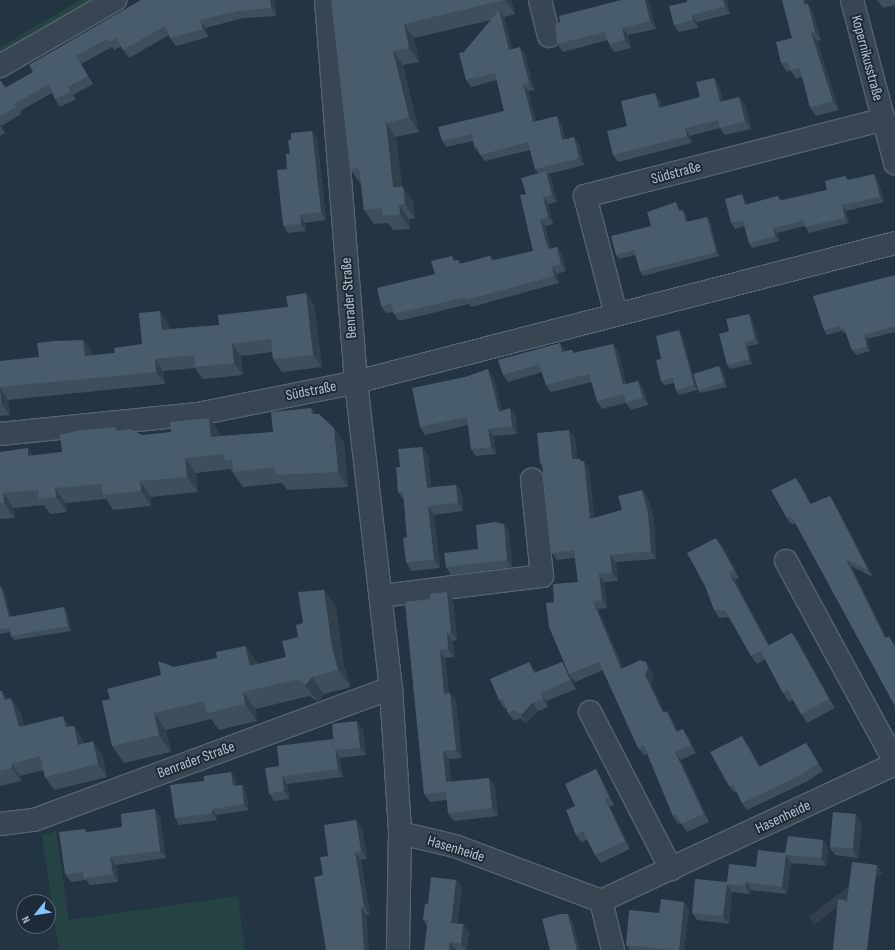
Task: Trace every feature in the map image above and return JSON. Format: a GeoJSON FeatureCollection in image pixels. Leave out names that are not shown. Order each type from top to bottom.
{"type":"FeatureCollection","features":[{"type":"Feature","properties":{"kind":"street"},"geometry":{"type":"LineString","coordinates":[[0,66],[115,0]]}},
{"type":"Feature","properties":{"kind":"street","name":"Benrader Straße"},"geometry":{"type":"LineString","coordinates":[[326,0],[356,382],[391,688],[400,833],[398,950]]}},
{"type":"Feature","properties":{"kind":"street","name":"Kopernikusstraße"},"geometry":{"type":"LineString","coordinates":[[852,0],[895,163]]}},
{"type":"Feature","properties":{"kind":"street"},"geometry":{"type":"LineString","coordinates":[[543,1],[549,36]]}},
{"type":"Feature","properties":{"kind":"street","name":"Südstraße"},"geometry":{"type":"LineString","coordinates":[[616,314],[585,196],[884,119]]}},
{"type":"Feature","properties":{"kind":"street","name":"Südstraße"},"geometry":{"type":"LineString","coordinates":[[0,434],[198,414],[356,382],[895,243]]}},
{"type":"Feature","properties":{"kind":"street"},"geometry":{"type":"LineString","coordinates":[[381,596],[542,576],[532,480]]}},
{"type":"Feature","properties":{"kind":"street","name":"Hasenheide"},"geometry":{"type":"LineString","coordinates":[[400,833],[455,846],[601,901],[895,763],[786,561]]}},
{"type":"Feature","properties":{"kind":"street","name":"Benrader Straße"},"geometry":{"type":"LineString","coordinates":[[0,824],[34,820],[391,688]]}},
{"type":"Feature","properties":{"kind":"street"},"geometry":{"type":"LineString","coordinates":[[590,712],[671,869]]}},
{"type":"Feature","properties":{"kind":"street"},"geometry":{"type":"LineString","coordinates":[[601,901],[613,950]]}},
{"type":"Feature","properties":{"kind":"green space"},"geometry":{"type":"Polygon","coordinates":[[[80,0],[102,0],[0,58],[0,47],[80,0]]]}},
{"type":"Feature","properties":{"kind":"green space"},"geometry":{"type":"Polygon","coordinates":[[[56,831],[69,920],[238,896],[245,950],[59,950],[56,930],[56,894],[51,894],[42,836],[56,831]]]}},
{"type":"Feature","properties":{"kind":"building"},"geometry":{"type":"Polygon","coordinates":[[[141,0],[270,0],[271,8],[238,11],[200,20],[203,29],[170,38],[165,26],[123,50],[116,38],[109,42],[107,39],[76,56],[88,76],[68,87],[70,92],[55,99],[49,84],[14,104],[16,107],[0,116],[0,81],[5,88],[33,72],[29,65],[141,0]]]}},
{"type":"Feature","properties":{"kind":"building"},"geometry":{"type":"Polygon","coordinates":[[[331,0],[504,0],[404,24],[409,48],[393,51],[409,117],[386,123],[393,187],[403,187],[405,204],[399,205],[400,214],[383,216],[382,208],[364,210],[359,168],[350,169],[331,0]]]}},
{"type":"Feature","properties":{"kind":"building"},"geometry":{"type":"Polygon","coordinates":[[[621,0],[645,0],[650,21],[622,28],[625,40],[609,44],[605,32],[557,44],[555,24],[560,22],[559,16],[621,0]]]}},
{"type":"Feature","properties":{"kind":"building"},"geometry":{"type":"Polygon","coordinates":[[[687,0],[723,0],[725,6],[692,15],[693,20],[674,25],[669,6],[687,2],[687,0]]]}},
{"type":"Feature","properties":{"kind":"building"},"geometry":{"type":"Polygon","coordinates":[[[782,0],[803,0],[804,5],[808,4],[815,32],[811,33],[833,101],[810,107],[800,68],[790,70],[788,62],[781,63],[776,42],[792,38],[782,0]]]}},
{"type":"Feature","properties":{"kind":"building"},"geometry":{"type":"Polygon","coordinates":[[[499,10],[509,50],[520,47],[529,83],[523,84],[533,122],[557,116],[562,140],[574,137],[579,158],[535,169],[528,142],[480,155],[478,147],[475,148],[472,134],[442,141],[438,127],[504,111],[495,73],[466,80],[459,53],[464,52],[499,10]]]}},
{"type":"Feature","properties":{"kind":"building"},"geometry":{"type":"Polygon","coordinates":[[[714,78],[720,102],[739,97],[745,121],[720,128],[718,120],[685,128],[687,136],[613,155],[607,131],[627,126],[621,101],[655,93],[659,108],[700,97],[696,82],[714,78]]]}},
{"type":"Feature","properties":{"kind":"building"},"geometry":{"type":"Polygon","coordinates":[[[312,131],[321,212],[300,215],[301,224],[283,225],[277,170],[287,169],[286,154],[290,154],[288,140],[291,140],[291,133],[312,131]]]}},
{"type":"Feature","properties":{"kind":"building"},"geometry":{"type":"Polygon","coordinates":[[[546,171],[552,195],[543,197],[548,217],[540,219],[548,249],[557,247],[561,264],[552,267],[554,276],[466,300],[465,297],[394,314],[391,304],[381,306],[377,288],[435,274],[431,261],[452,256],[453,261],[458,260],[459,264],[490,256],[491,261],[533,251],[520,195],[526,194],[521,178],[546,171]]]}},
{"type":"Feature","properties":{"kind":"building"},"geometry":{"type":"Polygon","coordinates":[[[874,174],[880,197],[842,205],[845,218],[805,227],[804,220],[773,228],[775,236],[749,243],[743,220],[731,223],[725,199],[742,194],[745,205],[778,196],[779,201],[827,190],[825,181],[845,176],[848,180],[874,174]]]}},
{"type":"Feature","properties":{"kind":"building"},"geometry":{"type":"Polygon","coordinates":[[[676,202],[679,211],[683,210],[686,222],[707,217],[716,252],[640,271],[634,250],[616,255],[611,236],[651,226],[647,212],[676,202]]]}},
{"type":"Feature","properties":{"kind":"building"},"geometry":{"type":"Polygon","coordinates":[[[895,275],[895,326],[864,335],[867,347],[852,350],[844,328],[841,329],[840,326],[824,330],[813,296],[895,275]]]}},
{"type":"Feature","properties":{"kind":"building"},"geometry":{"type":"Polygon","coordinates":[[[306,293],[313,355],[273,359],[271,339],[232,344],[234,363],[195,367],[194,355],[155,359],[156,372],[0,387],[0,361],[39,357],[37,343],[83,340],[85,356],[115,353],[114,348],[142,344],[139,313],[160,311],[162,330],[219,325],[218,315],[288,307],[286,296],[306,293]]]}},
{"type":"Feature","properties":{"kind":"building"},"geometry":{"type":"Polygon","coordinates":[[[749,314],[755,339],[745,342],[749,359],[727,365],[719,334],[729,331],[726,319],[749,314]]]}},
{"type":"Feature","properties":{"kind":"building"},"geometry":{"type":"Polygon","coordinates":[[[679,330],[694,385],[676,390],[673,378],[661,381],[656,360],[661,359],[656,336],[679,330]]]}},
{"type":"Feature","properties":{"kind":"building"},"geometry":{"type":"Polygon","coordinates":[[[560,343],[562,352],[572,350],[573,353],[613,344],[623,385],[638,381],[643,398],[626,402],[624,394],[597,401],[589,374],[546,385],[539,364],[503,375],[498,360],[560,343]]]}},
{"type":"Feature","properties":{"kind":"building"},"geometry":{"type":"Polygon","coordinates":[[[719,366],[724,382],[698,390],[693,374],[719,366]]]}},
{"type":"Feature","properties":{"kind":"building"},"geometry":{"type":"Polygon","coordinates":[[[488,369],[499,412],[510,408],[512,426],[488,429],[491,447],[471,449],[467,417],[420,427],[412,388],[465,377],[488,369]]]}},
{"type":"Feature","properties":{"kind":"building"},"geometry":{"type":"Polygon","coordinates":[[[311,408],[312,414],[319,414],[334,428],[338,472],[276,475],[275,467],[233,472],[232,460],[225,461],[224,454],[185,458],[187,477],[140,481],[141,491],[103,495],[101,484],[55,488],[56,497],[39,499],[38,490],[3,493],[4,503],[0,503],[0,452],[28,448],[28,456],[62,452],[60,435],[76,431],[115,427],[116,431],[131,429],[142,435],[171,432],[170,422],[209,418],[211,437],[273,432],[271,412],[311,408]]]}},
{"type":"Feature","properties":{"kind":"building"},"geometry":{"type":"Polygon","coordinates":[[[569,430],[572,459],[580,459],[581,462],[584,461],[590,519],[622,510],[618,496],[642,490],[648,513],[651,551],[610,555],[612,573],[599,574],[602,600],[593,601],[621,669],[640,660],[646,662],[648,668],[645,675],[663,713],[667,711],[676,732],[683,729],[691,745],[675,752],[704,814],[681,824],[677,815],[673,816],[644,745],[638,748],[599,662],[569,674],[549,627],[546,603],[554,602],[553,584],[578,582],[574,550],[552,553],[542,463],[540,463],[537,433],[569,430]]]}},
{"type":"Feature","properties":{"kind":"building"},"geometry":{"type":"Polygon","coordinates":[[[422,447],[427,488],[456,485],[458,503],[428,506],[434,560],[406,562],[403,538],[407,537],[403,492],[398,492],[396,467],[400,467],[398,449],[422,447]]]}},
{"type":"Feature","properties":{"kind":"building"},"geometry":{"type":"Polygon","coordinates":[[[796,478],[810,504],[830,496],[868,570],[846,559],[885,638],[889,636],[895,647],[895,706],[792,517],[786,517],[771,490],[796,478]]]}},
{"type":"Feature","properties":{"kind":"building"},"geometry":{"type":"Polygon","coordinates":[[[495,522],[504,524],[507,560],[446,567],[444,553],[478,549],[476,525],[495,522]]]}},
{"type":"Feature","properties":{"kind":"building"},"geometry":{"type":"Polygon","coordinates":[[[716,538],[734,570],[729,573],[768,646],[751,656],[725,610],[714,610],[705,586],[687,553],[716,538]]]}},
{"type":"Feature","properties":{"kind":"building"},"geometry":{"type":"Polygon","coordinates":[[[0,587],[9,617],[64,607],[68,626],[11,636],[10,628],[0,629],[0,587]]]}},
{"type":"Feature","properties":{"kind":"building"},"geometry":{"type":"Polygon","coordinates":[[[324,590],[332,648],[338,670],[312,677],[305,685],[298,679],[243,692],[245,704],[207,713],[204,701],[154,713],[159,735],[112,746],[102,701],[110,699],[107,689],[161,675],[158,661],[174,667],[217,658],[216,652],[245,646],[250,666],[286,657],[282,641],[298,637],[296,625],[303,623],[298,592],[324,590]]]}},
{"type":"Feature","properties":{"kind":"building"},"geometry":{"type":"Polygon","coordinates":[[[447,592],[451,632],[447,633],[448,649],[440,650],[444,694],[450,693],[456,750],[443,751],[446,782],[489,778],[492,808],[448,813],[446,792],[424,794],[405,602],[430,599],[430,594],[447,592]]]}},
{"type":"Feature","properties":{"kind":"building"},"geometry":{"type":"Polygon","coordinates":[[[792,633],[829,699],[801,714],[788,690],[783,693],[760,650],[792,633]]]}},
{"type":"Feature","properties":{"kind":"building"},"geometry":{"type":"Polygon","coordinates":[[[529,662],[534,673],[562,662],[570,680],[540,693],[543,699],[532,703],[521,715],[515,710],[508,713],[503,699],[499,700],[490,679],[529,662]]]}},
{"type":"Feature","properties":{"kind":"building"},"geometry":{"type":"Polygon","coordinates":[[[0,691],[2,691],[4,700],[11,698],[19,727],[63,716],[66,727],[74,726],[78,745],[93,741],[98,764],[45,777],[40,756],[11,764],[12,768],[0,771],[0,691]]]}},
{"type":"Feature","properties":{"kind":"building"},"geometry":{"type":"Polygon","coordinates":[[[357,721],[360,748],[335,750],[338,769],[282,776],[284,791],[269,793],[265,768],[279,766],[277,746],[333,739],[334,747],[332,724],[357,721]]]}},
{"type":"Feature","properties":{"kind":"building"},"geometry":{"type":"Polygon","coordinates":[[[742,736],[759,767],[806,743],[818,763],[801,775],[742,803],[733,784],[729,786],[710,752],[742,736]]]}},
{"type":"Feature","properties":{"kind":"building"},"geometry":{"type":"Polygon","coordinates":[[[596,769],[609,797],[605,799],[625,841],[595,855],[583,831],[576,835],[566,810],[575,806],[565,784],[596,769]]]}},
{"type":"Feature","properties":{"kind":"building"},"geometry":{"type":"Polygon","coordinates":[[[231,772],[233,786],[242,785],[244,804],[212,809],[212,813],[175,818],[170,785],[204,781],[204,776],[231,772]]]}},
{"type":"Feature","properties":{"kind":"building"},"geometry":{"type":"Polygon","coordinates":[[[155,809],[160,851],[110,857],[113,874],[84,878],[83,872],[65,874],[59,832],[85,829],[85,833],[122,827],[121,814],[155,809]]]}},
{"type":"Feature","properties":{"kind":"building"},"geometry":{"type":"Polygon","coordinates":[[[833,812],[856,814],[853,849],[830,847],[833,812]]]}},
{"type":"Feature","properties":{"kind":"building"},"geometry":{"type":"Polygon","coordinates":[[[356,820],[361,851],[355,852],[364,907],[361,907],[364,950],[326,950],[314,877],[323,875],[320,857],[328,856],[324,825],[356,820]]]}},
{"type":"Feature","properties":{"kind":"building"},"geometry":{"type":"Polygon","coordinates":[[[788,836],[823,840],[821,858],[786,855],[782,887],[746,882],[745,886],[727,884],[723,916],[692,913],[695,879],[727,882],[729,864],[756,867],[758,850],[785,853],[788,836]]]}},
{"type":"Feature","properties":{"kind":"building"},"geometry":{"type":"Polygon","coordinates":[[[852,862],[877,865],[867,950],[833,950],[838,899],[847,901],[852,862]]]}},
{"type":"Feature","properties":{"kind":"building"},"geometry":{"type":"Polygon","coordinates":[[[431,877],[456,880],[451,923],[463,924],[461,943],[450,942],[449,950],[424,950],[428,920],[423,919],[425,904],[428,904],[431,877]]]}},
{"type":"Feature","properties":{"kind":"building"},"geometry":{"type":"Polygon","coordinates":[[[661,899],[684,902],[679,950],[626,945],[629,910],[659,913],[661,899]]]}},
{"type":"Feature","properties":{"kind":"building"},"geometry":{"type":"Polygon","coordinates":[[[560,914],[568,914],[577,950],[550,950],[542,919],[560,914]]]}}]}
